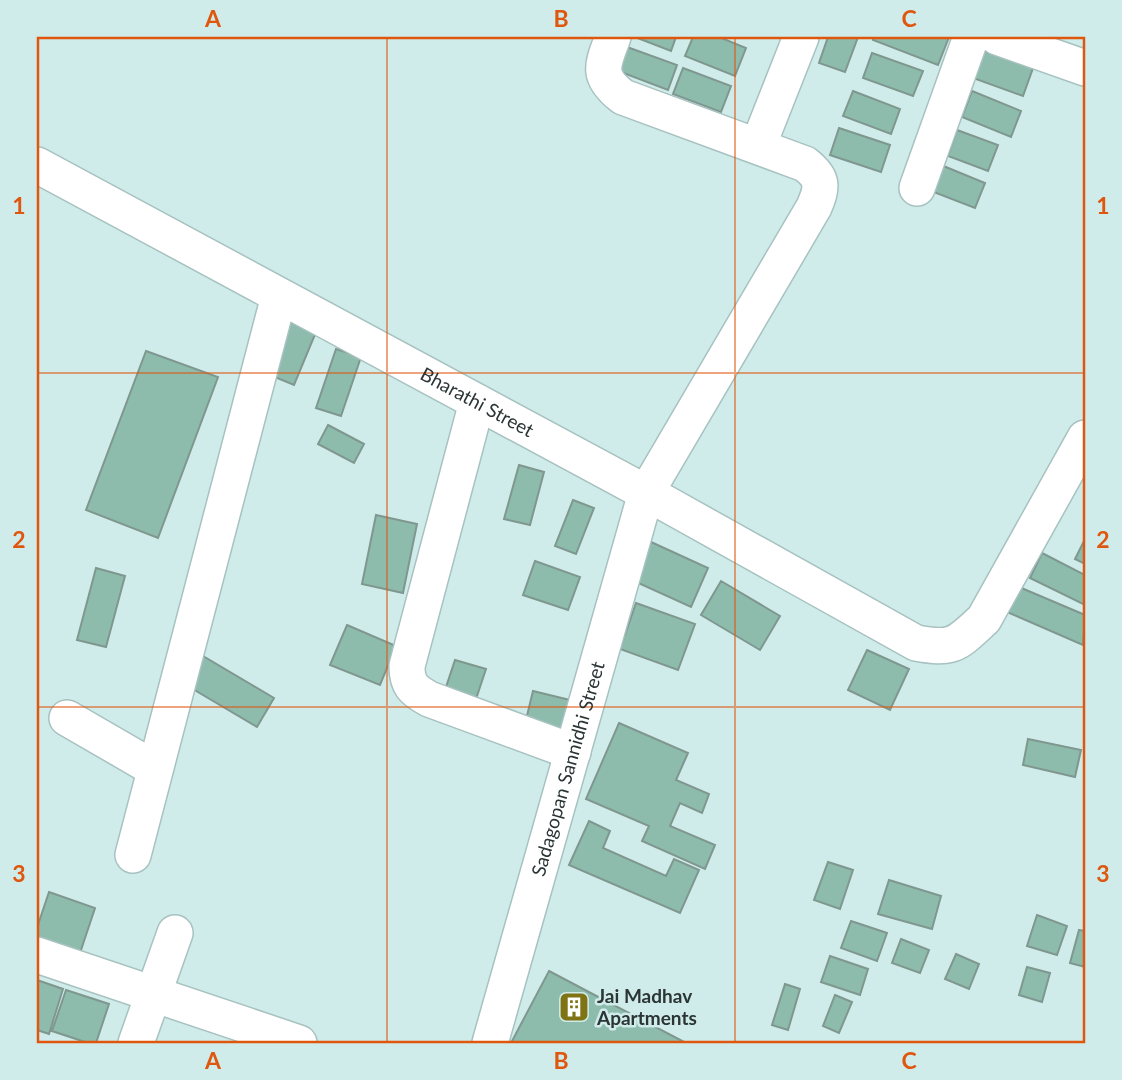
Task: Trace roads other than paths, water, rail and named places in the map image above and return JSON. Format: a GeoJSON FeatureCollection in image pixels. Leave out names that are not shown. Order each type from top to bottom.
{"type":"FeatureCollection","features":[{"type":"Feature","properties":{"kind":"street"},"geometry":{"type":"LineString","coordinates":[[613,37],[603,68],[609,86],[623,97],[758,146],[801,37]]}},
{"type":"Feature","properties":{"kind":"street"},"geometry":{"type":"LineString","coordinates":[[917,188],[971,37]]}},
{"type":"Feature","properties":{"kind":"street"},"geometry":{"type":"LineString","coordinates":[[997,37],[1085,68]]}},
{"type":"Feature","properties":{"kind":"street","name":"Sadagopan Sannidhi Street"},"geometry":{"type":"LineString","coordinates":[[491,1043],[646,493],[820,193],[816,172],[805,164],[758,146]]}},
{"type":"Feature","properties":{"kind":"street","name":"Bharathi Street"},"geometry":{"type":"LineString","coordinates":[[37,165],[646,493],[916,643],[941,648],[959,642],[984,619],[1077,472]]}},
{"type":"Feature","properties":{"kind":"street"},"geometry":{"type":"LineString","coordinates":[[133,855],[279,296]]}},
{"type":"Feature","properties":{"kind":"street"},"geometry":{"type":"LineString","coordinates":[[477,402],[407,666],[407,681],[414,690],[429,699],[573,752]]}},
{"type":"Feature","properties":{"kind":"street"},"geometry":{"type":"LineString","coordinates":[[1077,472],[1085,438]]}},
{"type":"Feature","properties":{"kind":"street"},"geometry":{"type":"LineString","coordinates":[[67,718],[155,769]]}},
{"type":"Feature","properties":{"kind":"street"},"geometry":{"type":"LineString","coordinates":[[136,1043],[175,933]]}},
{"type":"Feature","properties":{"kind":"street"},"geometry":{"type":"LineString","coordinates":[[37,956],[299,1043]]}},
{"type":"Feature","properties":{"kind":"place","name":"Jai Madhav Apartments"},"geometry":{"type":"Point","coordinates":[574,1007]}}]}
